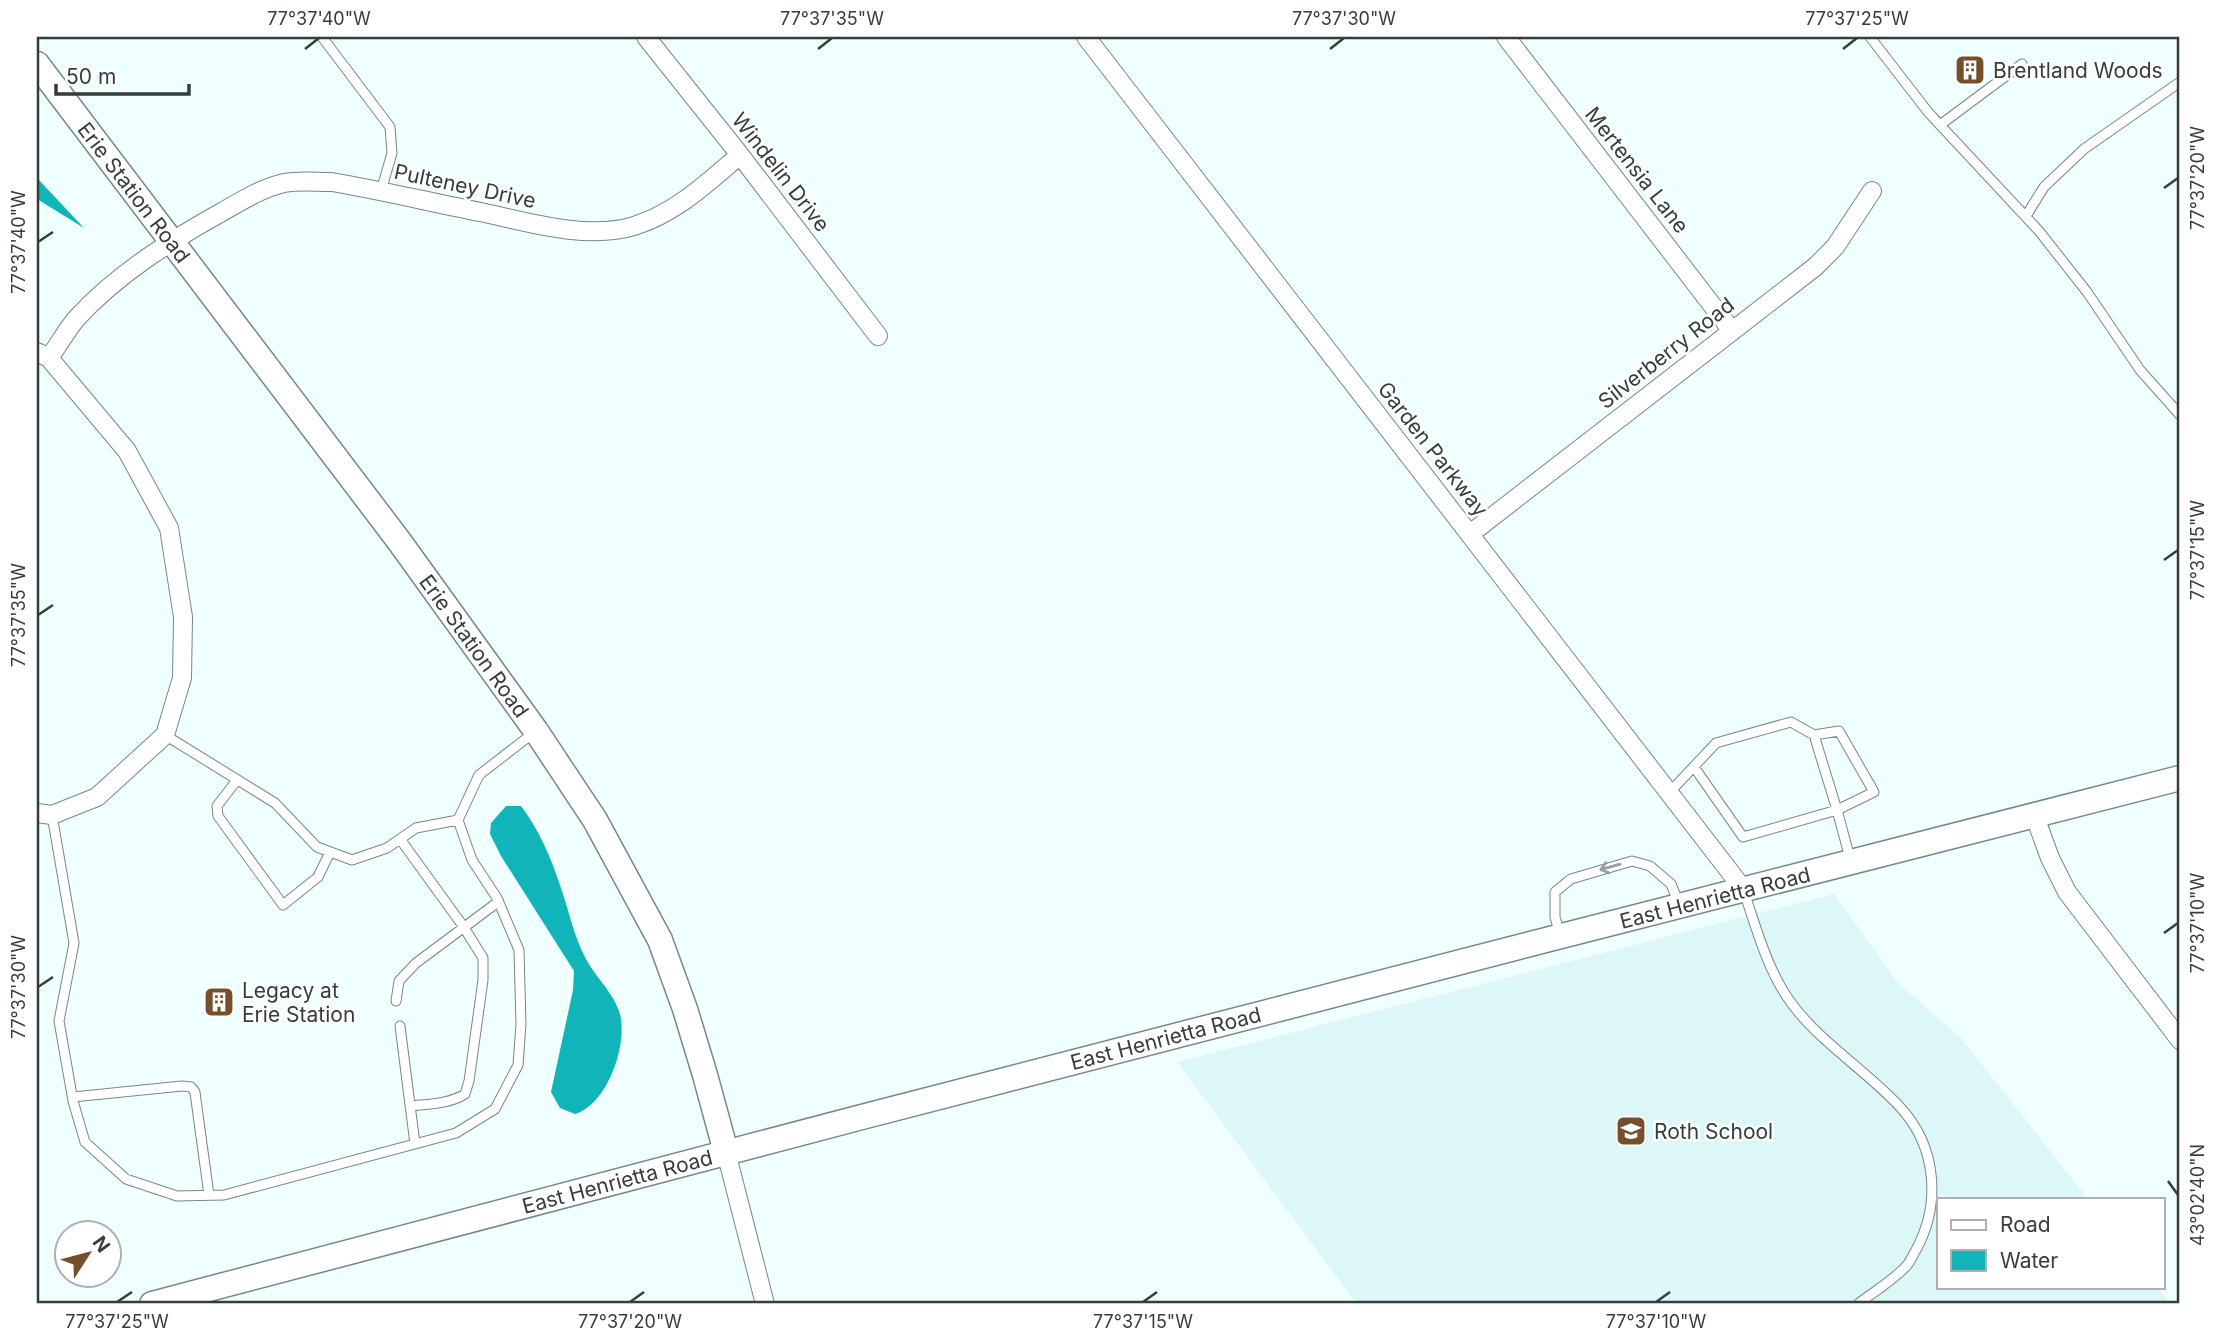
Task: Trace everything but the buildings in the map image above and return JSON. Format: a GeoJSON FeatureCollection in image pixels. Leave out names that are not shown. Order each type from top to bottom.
{"type":"FeatureCollection","features":[{"type":"Feature","properties":{"kind":"main road","name":"Erie Station Road"},"geometry":{"type":"LineString","coordinates":[[37,64],[399,541],[536,731],[596,820],[660,940],[705,1075],[726,1152]]}},
{"type":"Feature","properties":{"kind":"main road","name":"East Henrietta Road"},"geometry":{"type":"LineString","coordinates":[[152,1304],[726,1152],[2180,778]]}},
{"type":"Feature","properties":{"kind":"street","name":"Windelin Drive"},"geometry":{"type":"LineString","coordinates":[[646,37],[878,336]]}},
{"type":"Feature","properties":{"kind":"street","name":"Garden Parkway"},"geometry":{"type":"LineString","coordinates":[[1086,37],[1744,890]]}},
{"type":"Feature","properties":{"kind":"street","name":"Mertensia Lane"},"geometry":{"type":"LineString","coordinates":[[1506,37],[1732,331]]}},
{"type":"Feature","properties":{"kind":"street","name":"Pulteney Drive"},"geometry":{"type":"LineString","coordinates":[[43,355],[117,280],[172,241],[243,200],[285,183],[332,183],[556,228],[610,231],[657,218],[681,204],[740,155]]}},
{"type":"Feature","properties":{"kind":"street","name":"Silverberry Road"},"geometry":{"type":"LineString","coordinates":[[1470,534],[1815,267],[1835,247],[1872,191]]}},
{"type":"Feature","properties":{"kind":"street"},"geometry":{"type":"LineString","coordinates":[[43,355],[127,451],[169,528],[183,617],[182,678],[165,736],[97,797],[44,814]]}},
{"type":"Feature","properties":{"kind":"street"},"geometry":{"type":"LineString","coordinates":[[2035,817],[2050,858],[2067,892],[2180,1040]]}},
{"type":"Feature","properties":{"kind":"street","name":"Erie Station Road"},"geometry":{"type":"LineString","coordinates":[[726,1152],[765,1304]]}},
{"type":"Feature","properties":{"kind":"lane"},"geometry":{"type":"LineString","coordinates":[[322,37],[390,127],[392,153],[381,191]]}},
{"type":"Feature","properties":{"kind":"lane"},"geometry":{"type":"LineString","coordinates":[[1870,37],[1940,125],[2025,216],[2087,292],[2140,370],[2180,415]]}},
{"type":"Feature","properties":{"kind":"lane"},"geometry":{"type":"LineString","coordinates":[[1940,125],[2022,64]]}},
{"type":"Feature","properties":{"kind":"lane"},"geometry":{"type":"LineString","coordinates":[[2025,216],[2044,187],[2084,149],[2180,82]]}},
{"type":"Feature","properties":{"kind":"lane"},"geometry":{"type":"LineString","coordinates":[[1669,793],[1716,743],[1791,722],[1814,734],[1839,731],[1874,792],[1837,810],[1743,837],[1694,767]]}},
{"type":"Feature","properties":{"kind":"lane"},"geometry":{"type":"LineString","coordinates":[[44,814],[74,943],[59,1021],[73,1097],[85,1142],[126,1179],[177,1196],[224,1195],[456,1133],[495,1109],[518,1065],[521,1024],[519,950],[498,902],[472,860],[458,820],[479,775],[536,731]]}},
{"type":"Feature","properties":{"kind":"lane"},"geometry":{"type":"LineString","coordinates":[[1814,734],[1851,862]]}},
{"type":"Feature","properties":{"kind":"lane"},"geometry":{"type":"LineString","coordinates":[[165,736],[275,803],[317,847],[352,860],[387,848],[416,828],[458,820]]}},
{"type":"Feature","properties":{"kind":"lane"},"geometry":{"type":"LineString","coordinates":[[237,780],[217,806],[218,816],[284,905],[318,877],[330,852]]}},
{"type":"Feature","properties":{"kind":"lane"},"geometry":{"type":"LineString","coordinates":[[400,839],[483,958],[483,981],[465,1094],[457,1099],[411,1106]]}},
{"type":"Feature","properties":{"kind":"lane"},"geometry":{"type":"LineString","coordinates":[[1560,937],[1555,918],[1555,892],[1571,878],[1632,861],[1650,866],[1671,884],[1679,906]]}},
{"type":"Feature","properties":{"kind":"lane"},"geometry":{"type":"LineString","coordinates":[[1744,890],[1775,977],[1792,1005],[1901,1107],[1917,1129],[1928,1154],[1932,1197],[1921,1242],[1908,1265],[1858,1304]]}},
{"type":"Feature","properties":{"kind":"lane"},"geometry":{"type":"LineString","coordinates":[[396,1001],[399,981],[416,963],[498,902]]}},
{"type":"Feature","properties":{"kind":"lane"},"geometry":{"type":"LineString","coordinates":[[400,1026],[415,1144]]}},
{"type":"Feature","properties":{"kind":"lane"},"geometry":{"type":"LineString","coordinates":[[73,1097],[191,1087],[195,1091],[209,1195]]}},
{"type":"Feature","properties":{"kind":"shaded area","name":"Roth School"},"geometry":{"type":"Polygon","coordinates":[[[1834,894],[1897,982],[1961,1038],[2087,1198],[1937,1198],[1937,1288],[2158,1288],[2171,1304],[1357,1304],[1177,1062],[1834,894]]]}},
{"type":"Feature","properties":{"kind":"water"},"geometry":{"type":"Polygon","coordinates":[[[37,178],[84,228],[37,199],[37,178]]]}},
{"type":"Feature","properties":{"kind":"water"},"geometry":{"type":"Polygon","coordinates":[[[506,806],[521,806],[539,835],[549,855],[582,951],[614,999],[620,1014],[621,1041],[612,1072],[597,1099],[575,1114],[560,1108],[551,1092],[573,990],[574,971],[501,856],[490,834],[491,823],[506,806]]]}},
{"type":"Feature","properties":{"kind":"place","name":"Brentland Woods"},"geometry":{"type":"Point","coordinates":[1970,70]}},
{"type":"Feature","properties":{"kind":"place","name":"Legacy at Erie Station"},"geometry":{"type":"Point","coordinates":[219,1002]}},
{"type":"Feature","properties":{"kind":"place","name":"Roth School"},"geometry":{"type":"Point","coordinates":[1631,1131]}}]}
